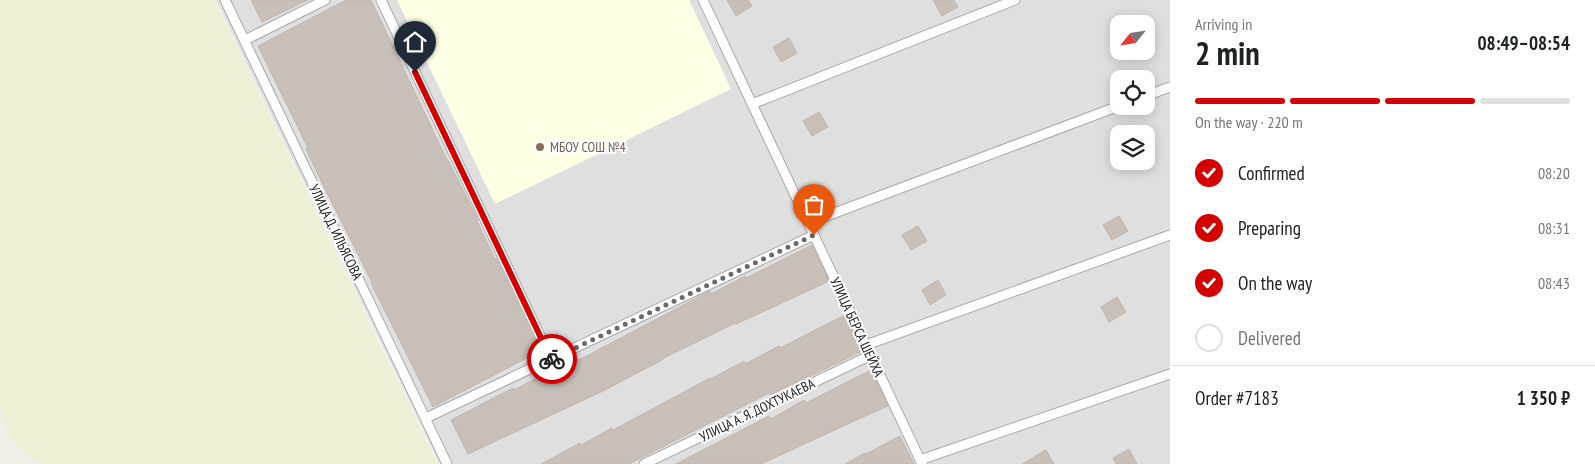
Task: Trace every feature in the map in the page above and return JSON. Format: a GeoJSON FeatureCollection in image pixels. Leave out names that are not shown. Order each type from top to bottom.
{"type":"FeatureCollection","features":[{"type":"Feature","properties":{"kind":"street","name":"УЛИЦА Д. ИЛЬЯСОВА"},"geometry":{"type":"LineString","coordinates":[[225,0],[448,464]]}},
{"type":"Feature","properties":{"kind":"street"},"geometry":{"type":"LineString","coordinates":[[244,40],[326,0]]}},
{"type":"Feature","properties":{"kind":"street"},"geometry":{"type":"LineString","coordinates":[[381,0],[551,359]]}},
{"type":"Feature","properties":{"kind":"street","name":"УЛИЦА БЕРСА ШЕЙХА"},"geometry":{"type":"LineString","coordinates":[[703,0],[921,462]]}},
{"type":"Feature","properties":{"kind":"street"},"geometry":{"type":"LineString","coordinates":[[752,104],[1015,0]]}},
{"type":"Feature","properties":{"kind":"street"},"geometry":{"type":"LineString","coordinates":[[1155,93],[1170,87]]}},
{"type":"Feature","properties":{"kind":"street"},"geometry":{"type":"LineString","coordinates":[[808,223],[1110,109]]}},
{"type":"Feature","properties":{"kind":"street"},"geometry":{"type":"LineString","coordinates":[[426,418],[814,235]]}},
{"type":"Feature","properties":{"kind":"street"},"geometry":{"type":"LineString","coordinates":[[866,346],[1170,235]]}},
{"type":"Feature","properties":{"kind":"street","name":"УЛИЦА А. Я. ДОХТУКАЕВА"},"geometry":{"type":"LineString","coordinates":[[644,464],[871,356]]}},
{"type":"Feature","properties":{"kind":"street"},"geometry":{"type":"LineString","coordinates":[[921,462],[1170,374]]}},
{"type":"Feature","properties":{"kind":"shaded area"},"geometry":{"type":"Polygon","coordinates":[[[0,0],[214,0],[437,464],[43,464],[22,452],[7,432],[0,407],[0,0]]]}},
{"type":"Feature","properties":{"kind":"shaded area"},"geometry":{"type":"Polygon","coordinates":[[[216,0],[1170,0],[1170,464],[440,464],[216,0]]]}},
{"type":"Feature","properties":{"kind":"shaded area","name":"МБОУ СОШ №4"},"geometry":{"type":"Polygon","coordinates":[[[397,0],[689,0],[731,89],[495,204],[397,0]]]}},
{"type":"Feature","properties":{"kind":"building"},"geometry":{"type":"Polygon","coordinates":[[[251,0],[308,0],[262,22],[251,0]]]}},
{"type":"Feature","properties":{"kind":"building"},"geometry":{"type":"Polygon","coordinates":[[[346,0],[371,0],[540,351],[433,407],[322,183],[306,149],[308,148],[258,46],[346,0]]]}},
{"type":"Feature","properties":{"kind":"building"},"geometry":{"type":"Polygon","coordinates":[[[727,0],[748,0],[752,6],[736,16],[727,0]]]}},
{"type":"Feature","properties":{"kind":"building"},"geometry":{"type":"Polygon","coordinates":[[[933,0],[954,0],[958,7],[942,16],[933,0]]]}},
{"type":"Feature","properties":{"kind":"building"},"geometry":{"type":"Polygon","coordinates":[[[789,38],[797,53],[781,62],[773,47],[789,38]]]}},
{"type":"Feature","properties":{"kind":"building"},"geometry":{"type":"Polygon","coordinates":[[[819,112],[828,127],[812,136],[803,121],[819,112]]]}},
{"type":"Feature","properties":{"kind":"building"},"geometry":{"type":"Polygon","coordinates":[[[1119,216],[1128,231],[1112,240],[1103,225],[1119,216]]]}},
{"type":"Feature","properties":{"kind":"building"},"geometry":{"type":"Polygon","coordinates":[[[918,226],[927,241],[911,250],[902,235],[918,226]]]}},
{"type":"Feature","properties":{"kind":"building"},"geometry":{"type":"Polygon","coordinates":[[[812,245],[829,281],[735,323],[603,391],[468,454],[451,420],[513,388],[514,390],[546,373],[547,375],[578,358],[579,360],[710,291],[711,294],[812,245]]]}},
{"type":"Feature","properties":{"kind":"building"},"geometry":{"type":"Polygon","coordinates":[[[938,280],[946,295],[930,305],[922,290],[938,280]]]}},
{"type":"Feature","properties":{"kind":"building"},"geometry":{"type":"Polygon","coordinates":[[[1117,297],[1126,312],[1109,322],[1101,307],[1117,297]]]}},
{"type":"Feature","properties":{"kind":"building"},"geometry":{"type":"Polygon","coordinates":[[[845,315],[862,351],[838,363],[770,395],[769,393],[629,464],[541,464],[580,443],[581,445],[612,428],[613,430],[744,361],[745,364],[845,315]]]}},
{"type":"Feature","properties":{"kind":"building"},"geometry":{"type":"Polygon","coordinates":[[[871,370],[888,406],[761,464],[676,464],[769,416],[771,419],[804,400],[806,403],[871,370]]]}},
{"type":"Feature","properties":{"kind":"building"},"geometry":{"type":"Polygon","coordinates":[[[900,436],[914,464],[845,464],[865,453],[900,436]]]}},
{"type":"Feature","properties":{"kind":"building"},"geometry":{"type":"Polygon","coordinates":[[[1129,449],[1137,464],[1116,464],[1113,458],[1129,449]]]}},
{"type":"Feature","properties":{"kind":"building"},"geometry":{"type":"Polygon","coordinates":[[[1046,450],[1054,464],[1022,464],[1046,450]]]}},
{"type":"Feature","properties":{"kind":"way so far"},"geometry":{"type":"LineString","coordinates":[[552,359],[814,235]]}},
{"type":"Feature","properties":{"kind":"place","name":"МБОУ СОШ №4"},"geometry":{"type":"Point","coordinates":[540,147]}},
{"type":"Feature","properties":{"kind":"route"},"geometry":{"type":"LineString","coordinates":[[415,72],[552,359]]}}]}
